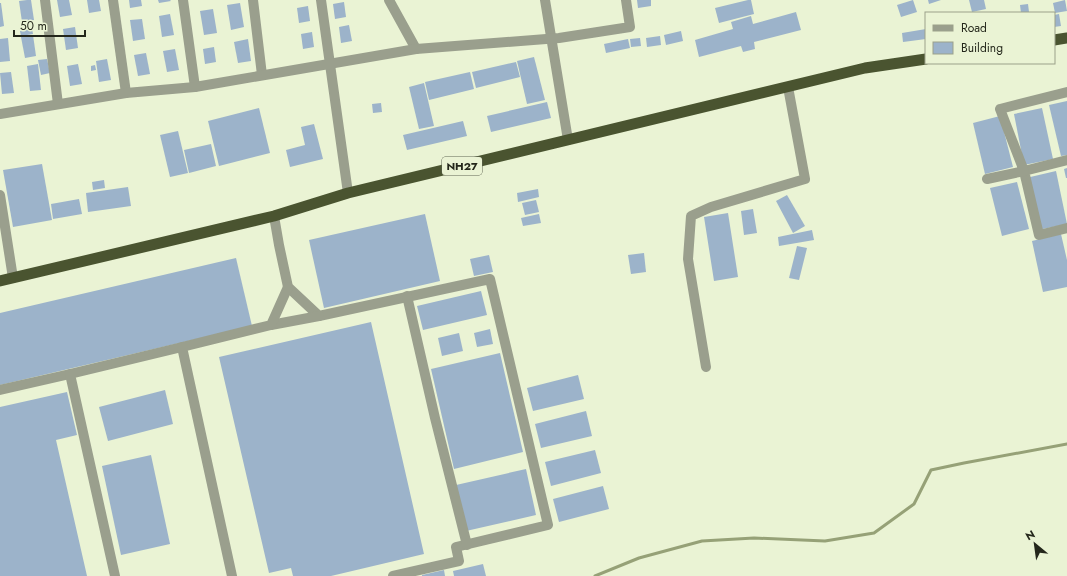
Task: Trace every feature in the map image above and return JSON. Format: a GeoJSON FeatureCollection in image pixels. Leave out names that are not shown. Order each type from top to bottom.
{"type":"FeatureCollection","features":[{"type":"Feature","properties":{"kind":"highway"},"geometry":{"type":"LineString","coordinates":[[1055,40],[1067,38]]}},
{"type":"Feature","properties":{"kind":"highway","name":"NH27"},"geometry":{"type":"LineString","coordinates":[[0,281],[274,216],[348,193],[865,68],[925,59]]}},
{"type":"Feature","properties":{"kind":"street"},"geometry":{"type":"LineString","coordinates":[[44,0],[58,104]]}},
{"type":"Feature","properties":{"kind":"street"},"geometry":{"type":"LineString","coordinates":[[113,0],[126,93]]}},
{"type":"Feature","properties":{"kind":"street"},"geometry":{"type":"LineString","coordinates":[[183,0],[195,86]]}},
{"type":"Feature","properties":{"kind":"street"},"geometry":{"type":"LineString","coordinates":[[253,0],[262,74]]}},
{"type":"Feature","properties":{"kind":"street"},"geometry":{"type":"LineString","coordinates":[[322,0],[348,193]]}},
{"type":"Feature","properties":{"kind":"street"},"geometry":{"type":"LineString","coordinates":[[389,0],[416,49]]}},
{"type":"Feature","properties":{"kind":"street"},"geometry":{"type":"LineString","coordinates":[[545,0],[568,140]]}},
{"type":"Feature","properties":{"kind":"street"},"geometry":{"type":"LineString","coordinates":[[0,114],[126,93],[195,86],[416,49],[551,38],[630,27],[626,0]]}},
{"type":"Feature","properties":{"kind":"street"},"geometry":{"type":"LineString","coordinates":[[706,367],[688,259],[691,216],[711,207],[804,179],[788,87]]}},
{"type":"Feature","properties":{"kind":"street"},"geometry":{"type":"LineString","coordinates":[[1067,92],[1000,109],[1024,171],[1039,235],[1067,228]]}},
{"type":"Feature","properties":{"kind":"street"},"geometry":{"type":"LineString","coordinates":[[987,179],[1067,160]]}},
{"type":"Feature","properties":{"kind":"street"},"geometry":{"type":"LineString","coordinates":[[0,195],[13,278]]}},
{"type":"Feature","properties":{"kind":"street"},"geometry":{"type":"LineString","coordinates":[[274,216],[288,287],[319,316]]}},
{"type":"Feature","properties":{"kind":"street"},"geometry":{"type":"LineString","coordinates":[[0,390],[272,325],[490,278],[548,525],[456,547],[459,561],[393,576]]}},
{"type":"Feature","properties":{"kind":"street"},"geometry":{"type":"LineString","coordinates":[[272,325],[288,287]]}},
{"type":"Feature","properties":{"kind":"street"},"geometry":{"type":"LineString","coordinates":[[407,296],[435,418],[467,545]]}},
{"type":"Feature","properties":{"kind":"street"},"geometry":{"type":"LineString","coordinates":[[182,347],[232,576]]}},
{"type":"Feature","properties":{"kind":"street"},"geometry":{"type":"LineString","coordinates":[[70,374],[115,576]]}},
{"type":"Feature","properties":{"kind":"building"},"geometry":{"type":"Polygon","coordinates":[[[31,0],[34,20],[22,22],[19,1],[31,0]]]}},
{"type":"Feature","properties":{"kind":"building"},"geometry":{"type":"Polygon","coordinates":[[[57,0],[69,0],[72,15],[60,17],[57,0]]]}},
{"type":"Feature","properties":{"kind":"building"},"geometry":{"type":"Polygon","coordinates":[[[87,0],[99,0],[101,11],[89,13],[87,0]]]}},
{"type":"Feature","properties":{"kind":"building"},"geometry":{"type":"Polygon","coordinates":[[[129,0],[141,0],[142,6],[130,8],[129,0]]]}},
{"type":"Feature","properties":{"kind":"building"},"geometry":{"type":"Polygon","coordinates":[[[158,0],[170,0],[171,1],[159,3],[158,0]]]}},
{"type":"Feature","properties":{"kind":"building"},"geometry":{"type":"Polygon","coordinates":[[[637,0],[651,0],[651,6],[638,8],[637,0]]]}},
{"type":"Feature","properties":{"kind":"building"},"geometry":{"type":"Polygon","coordinates":[[[751,0],[754,14],[719,23],[715,8],[751,0]]]}},
{"type":"Feature","properties":{"kind":"building"},"geometry":{"type":"Polygon","coordinates":[[[913,0],[917,12],[901,17],[897,5],[913,0]]]}},
{"type":"Feature","properties":{"kind":"building"},"geometry":{"type":"Polygon","coordinates":[[[928,0],[941,0],[929,4],[928,0]]]}},
{"type":"Feature","properties":{"kind":"building"},"geometry":{"type":"Polygon","coordinates":[[[969,0],[984,0],[986,9],[972,12],[969,0]]]}},
{"type":"Feature","properties":{"kind":"building"},"geometry":{"type":"Polygon","coordinates":[[[1065,0],[1067,11],[1055,13],[1053,3],[1065,0]]]}},
{"type":"Feature","properties":{"kind":"building"},"geometry":{"type":"Polygon","coordinates":[[[344,2],[346,17],[335,19],[333,4],[344,2]]]}},
{"type":"Feature","properties":{"kind":"building"},"geometry":{"type":"Polygon","coordinates":[[[0,3],[4,26],[0,27],[0,3]]]}},
{"type":"Feature","properties":{"kind":"building"},"geometry":{"type":"Polygon","coordinates":[[[240,3],[244,27],[231,30],[227,5],[240,3]]]}},
{"type":"Feature","properties":{"kind":"building"},"geometry":{"type":"Polygon","coordinates":[[[1028,4],[1029,12],[1021,12],[1020,5],[1028,4]]]}},
{"type":"Feature","properties":{"kind":"building"},"geometry":{"type":"Polygon","coordinates":[[[308,6],[310,21],[299,23],[297,8],[308,6]]]}},
{"type":"Feature","properties":{"kind":"building"},"geometry":{"type":"Polygon","coordinates":[[[213,9],[217,33],[204,35],[200,11],[213,9]]]}},
{"type":"Feature","properties":{"kind":"building"},"geometry":{"type":"Polygon","coordinates":[[[796,12],[801,30],[754,42],[755,49],[743,52],[741,46],[699,57],[695,40],[733,29],[731,22],[751,16],[753,24],[796,12]]]}},
{"type":"Feature","properties":{"kind":"building"},"geometry":{"type":"Polygon","coordinates":[[[170,14],[174,35],[162,37],[159,16],[170,14]]]}},
{"type":"Feature","properties":{"kind":"building"},"geometry":{"type":"Polygon","coordinates":[[[1059,14],[1061,26],[1055,27],[1055,15],[1059,14]]]}},
{"type":"Feature","properties":{"kind":"building"},"geometry":{"type":"Polygon","coordinates":[[[142,19],[145,39],[133,41],[130,20],[142,19]]]}},
{"type":"Feature","properties":{"kind":"building"},"geometry":{"type":"Polygon","coordinates":[[[349,25],[352,41],[341,43],[339,27],[349,25]]]}},
{"type":"Feature","properties":{"kind":"building"},"geometry":{"type":"Polygon","coordinates":[[[75,27],[78,48],[66,50],[63,29],[75,27]]]}},
{"type":"Feature","properties":{"kind":"building"},"geometry":{"type":"Polygon","coordinates":[[[32,29],[33,34],[21,36],[20,31],[32,29]]]}},
{"type":"Feature","properties":{"kind":"building"},"geometry":{"type":"Polygon","coordinates":[[[925,29],[925,39],[903,42],[902,33],[925,29]]]}},
{"type":"Feature","properties":{"kind":"building"},"geometry":{"type":"Polygon","coordinates":[[[681,31],[683,41],[666,45],[664,35],[681,31]]]}},
{"type":"Feature","properties":{"kind":"building"},"geometry":{"type":"Polygon","coordinates":[[[312,32],[314,47],[303,49],[301,34],[312,32]]]}},
{"type":"Feature","properties":{"kind":"building"},"geometry":{"type":"Polygon","coordinates":[[[33,35],[36,56],[25,58],[21,37],[33,35]]]}},
{"type":"Feature","properties":{"kind":"building"},"geometry":{"type":"Polygon","coordinates":[[[660,36],[661,45],[647,47],[646,38],[660,36]]]}},
{"type":"Feature","properties":{"kind":"building"},"geometry":{"type":"Polygon","coordinates":[[[8,38],[10,61],[0,62],[0,39],[8,38]]]}},
{"type":"Feature","properties":{"kind":"building"},"geometry":{"type":"Polygon","coordinates":[[[640,38],[641,46],[631,47],[630,39],[640,38]]]}},
{"type":"Feature","properties":{"kind":"building"},"geometry":{"type":"Polygon","coordinates":[[[248,39],[251,61],[238,63],[234,42],[248,39]]]}},
{"type":"Feature","properties":{"kind":"building"},"geometry":{"type":"Polygon","coordinates":[[[628,39],[630,48],[606,53],[604,44],[628,39]]]}},
{"type":"Feature","properties":{"kind":"building"},"geometry":{"type":"Polygon","coordinates":[[[214,47],[216,62],[205,64],[203,49],[214,47]]]}},
{"type":"Feature","properties":{"kind":"building"},"geometry":{"type":"Polygon","coordinates":[[[175,49],[179,70],[167,72],[163,51],[175,49]]]}},
{"type":"Feature","properties":{"kind":"building"},"geometry":{"type":"Polygon","coordinates":[[[146,53],[150,74],[138,76],[134,55],[146,53]]]}},
{"type":"Feature","properties":{"kind":"building"},"geometry":{"type":"Polygon","coordinates":[[[534,57],[545,100],[527,104],[517,61],[534,57]]]}},
{"type":"Feature","properties":{"kind":"building"},"geometry":{"type":"Polygon","coordinates":[[[47,59],[50,73],[41,75],[38,60],[47,59]]]}},
{"type":"Feature","properties":{"kind":"building"},"geometry":{"type":"Polygon","coordinates":[[[107,59],[111,80],[99,82],[96,61],[107,59]]]}},
{"type":"Feature","properties":{"kind":"building"},"geometry":{"type":"Polygon","coordinates":[[[516,62],[520,77],[476,88],[472,72],[516,62]]]}},
{"type":"Feature","properties":{"kind":"building"},"geometry":{"type":"Polygon","coordinates":[[[38,64],[41,90],[30,91],[27,66],[38,64]]]}},
{"type":"Feature","properties":{"kind":"building"},"geometry":{"type":"Polygon","coordinates":[[[78,64],[82,84],[70,86],[67,66],[78,64]]]}},
{"type":"Feature","properties":{"kind":"building"},"geometry":{"type":"Polygon","coordinates":[[[95,65],[96,70],[91,71],[91,66],[95,65]]]}},
{"type":"Feature","properties":{"kind":"building"},"geometry":{"type":"Polygon","coordinates":[[[11,72],[14,93],[2,94],[0,73],[11,72]]]}},
{"type":"Feature","properties":{"kind":"building"},"geometry":{"type":"Polygon","coordinates":[[[470,72],[474,89],[429,100],[425,82],[470,72]]]}},
{"type":"Feature","properties":{"kind":"building"},"geometry":{"type":"Polygon","coordinates":[[[424,83],[434,126],[419,129],[409,87],[424,83]]]}},
{"type":"Feature","properties":{"kind":"building"},"geometry":{"type":"Polygon","coordinates":[[[1067,101],[1067,155],[1061,156],[1049,105],[1067,101]]]}},
{"type":"Feature","properties":{"kind":"building"},"geometry":{"type":"Polygon","coordinates":[[[547,102],[551,118],[491,132],[487,116],[547,102]]]}},
{"type":"Feature","properties":{"kind":"building"},"geometry":{"type":"Polygon","coordinates":[[[381,103],[382,112],[373,113],[372,104],[381,103]]]}},
{"type":"Feature","properties":{"kind":"building"},"geometry":{"type":"Polygon","coordinates":[[[259,108],[270,153],[219,166],[208,121],[259,108]]]}},
{"type":"Feature","properties":{"kind":"building"},"geometry":{"type":"Polygon","coordinates":[[[1042,108],[1053,159],[1024,165],[1014,114],[1042,108]]]}},
{"type":"Feature","properties":{"kind":"building"},"geometry":{"type":"Polygon","coordinates":[[[1000,116],[1013,167],[985,174],[973,123],[1000,116]]]}},
{"type":"Feature","properties":{"kind":"building"},"geometry":{"type":"Polygon","coordinates":[[[463,121],[467,136],[407,150],[403,135],[463,121]]]}},
{"type":"Feature","properties":{"kind":"building"},"geometry":{"type":"Polygon","coordinates":[[[314,124],[323,159],[290,167],[286,150],[305,145],[301,127],[314,124]]]}},
{"type":"Feature","properties":{"kind":"building"},"geometry":{"type":"Polygon","coordinates":[[[178,131],[188,173],[170,177],[160,135],[178,131]]]}},
{"type":"Feature","properties":{"kind":"building"},"geometry":{"type":"Polygon","coordinates":[[[211,144],[216,166],[189,173],[184,150],[211,144]]]}},
{"type":"Feature","properties":{"kind":"building"},"geometry":{"type":"Polygon","coordinates":[[[42,164],[52,220],[13,227],[3,170],[42,164]]]}},
{"type":"Feature","properties":{"kind":"building"},"geometry":{"type":"Polygon","coordinates":[[[1067,168],[1067,178],[1066,178],[1064,169],[1067,168]]]}},
{"type":"Feature","properties":{"kind":"building"},"geometry":{"type":"Polygon","coordinates":[[[1056,171],[1067,224],[1038,230],[1026,178],[1056,171]]]}},
{"type":"Feature","properties":{"kind":"building"},"geometry":{"type":"Polygon","coordinates":[[[104,180],[105,188],[93,190],[92,182],[104,180]]]}},
{"type":"Feature","properties":{"kind":"building"},"geometry":{"type":"Polygon","coordinates":[[[1017,182],[1029,229],[1002,236],[990,188],[1017,182]]]}},
{"type":"Feature","properties":{"kind":"building"},"geometry":{"type":"Polygon","coordinates":[[[128,187],[131,206],[88,212],[86,193],[128,187]]]}},
{"type":"Feature","properties":{"kind":"building"},"geometry":{"type":"Polygon","coordinates":[[[538,189],[539,197],[518,202],[517,193],[538,189]]]}},
{"type":"Feature","properties":{"kind":"building"},"geometry":{"type":"Polygon","coordinates":[[[787,195],[805,226],[793,233],[776,201],[787,195]]]}},
{"type":"Feature","properties":{"kind":"building"},"geometry":{"type":"Polygon","coordinates":[[[79,199],[82,214],[53,219],[51,204],[79,199]]]}},
{"type":"Feature","properties":{"kind":"building"},"geometry":{"type":"Polygon","coordinates":[[[536,200],[539,212],[525,215],[522,203],[536,200]]]}},
{"type":"Feature","properties":{"kind":"building"},"geometry":{"type":"Polygon","coordinates":[[[753,209],[757,233],[744,235],[741,211],[753,209]]]}},
{"type":"Feature","properties":{"kind":"building"},"geometry":{"type":"Polygon","coordinates":[[[728,213],[738,277],[714,281],[704,217],[728,213]]]}},
{"type":"Feature","properties":{"kind":"building"},"geometry":{"type":"Polygon","coordinates":[[[425,214],[440,281],[324,308],[309,240],[425,214]]]}},
{"type":"Feature","properties":{"kind":"building"},"geometry":{"type":"Polygon","coordinates":[[[539,214],[541,223],[523,226],[521,218],[539,214]]]}},
{"type":"Feature","properties":{"kind":"building"},"geometry":{"type":"Polygon","coordinates":[[[812,230],[814,240],[779,246],[778,237],[812,230]]]}},
{"type":"Feature","properties":{"kind":"building"},"geometry":{"type":"Polygon","coordinates":[[[1061,234],[1067,260],[1067,287],[1043,292],[1032,241],[1061,234]]]}},
{"type":"Feature","properties":{"kind":"building"},"geometry":{"type":"Polygon","coordinates":[[[797,246],[807,248],[799,280],[789,278],[797,246]]]}},
{"type":"Feature","properties":{"kind":"building"},"geometry":{"type":"Polygon","coordinates":[[[644,253],[646,272],[631,274],[628,255],[644,253]]]}},
{"type":"Feature","properties":{"kind":"building"},"geometry":{"type":"Polygon","coordinates":[[[489,255],[493,272],[474,276],[470,259],[489,255]]]}},
{"type":"Feature","properties":{"kind":"building"},"geometry":{"type":"Polygon","coordinates":[[[236,258],[252,326],[0,385],[0,313],[236,258]]]}},
{"type":"Feature","properties":{"kind":"building"},"geometry":{"type":"Polygon","coordinates":[[[481,291],[487,315],[423,330],[417,306],[481,291]]]}},
{"type":"Feature","properties":{"kind":"building"},"geometry":{"type":"Polygon","coordinates":[[[371,322],[424,554],[331,576],[293,576],[291,568],[269,573],[219,357],[371,322]]]}},
{"type":"Feature","properties":{"kind":"building"},"geometry":{"type":"Polygon","coordinates":[[[490,329],[493,344],[477,347],[474,333],[490,329]]]}},
{"type":"Feature","properties":{"kind":"building"},"geometry":{"type":"Polygon","coordinates":[[[459,333],[463,351],[442,356],[438,338],[459,333]]]}},
{"type":"Feature","properties":{"kind":"building"},"geometry":{"type":"Polygon","coordinates":[[[500,353],[523,452],[454,469],[431,369],[500,353]]]}},
{"type":"Feature","properties":{"kind":"building"},"geometry":{"type":"Polygon","coordinates":[[[578,375],[584,399],[533,411],[527,388],[578,375]]]}},
{"type":"Feature","properties":{"kind":"building"},"geometry":{"type":"Polygon","coordinates":[[[165,390],[173,424],[108,441],[99,407],[165,390]]]}},
{"type":"Feature","properties":{"kind":"building"},"geometry":{"type":"Polygon","coordinates":[[[67,392],[77,435],[56,440],[87,576],[0,576],[0,407],[67,392]]]}},
{"type":"Feature","properties":{"kind":"building"},"geometry":{"type":"Polygon","coordinates":[[[586,411],[592,436],[541,448],[535,424],[586,411]]]}},
{"type":"Feature","properties":{"kind":"building"},"geometry":{"type":"Polygon","coordinates":[[[595,450],[601,473],[551,486],[545,462],[595,450]]]}},
{"type":"Feature","properties":{"kind":"building"},"geometry":{"type":"Polygon","coordinates":[[[151,455],[170,544],[121,555],[102,466],[151,455]]]}},
{"type":"Feature","properties":{"kind":"building"},"geometry":{"type":"Polygon","coordinates":[[[526,469],[536,515],[466,531],[456,485],[526,469]]]}},
{"type":"Feature","properties":{"kind":"building"},"geometry":{"type":"Polygon","coordinates":[[[603,486],[609,509],[559,522],[553,499],[603,486]]]}},
{"type":"Feature","properties":{"kind":"building"},"geometry":{"type":"Polygon","coordinates":[[[483,564],[486,576],[454,576],[453,571],[483,564]]]}},
{"type":"Feature","properties":{"kind":"building"},"geometry":{"type":"Polygon","coordinates":[[[444,570],[445,576],[422,576],[422,575],[444,570]]]}},
{"type":"Feature","properties":{"kind":"waterway"},"geometry":{"type":"LineString","coordinates":[[595,576],[639,558],[702,541],[754,538],[825,541],[874,533],[914,504],[931,470],[1067,444]]}}]}
